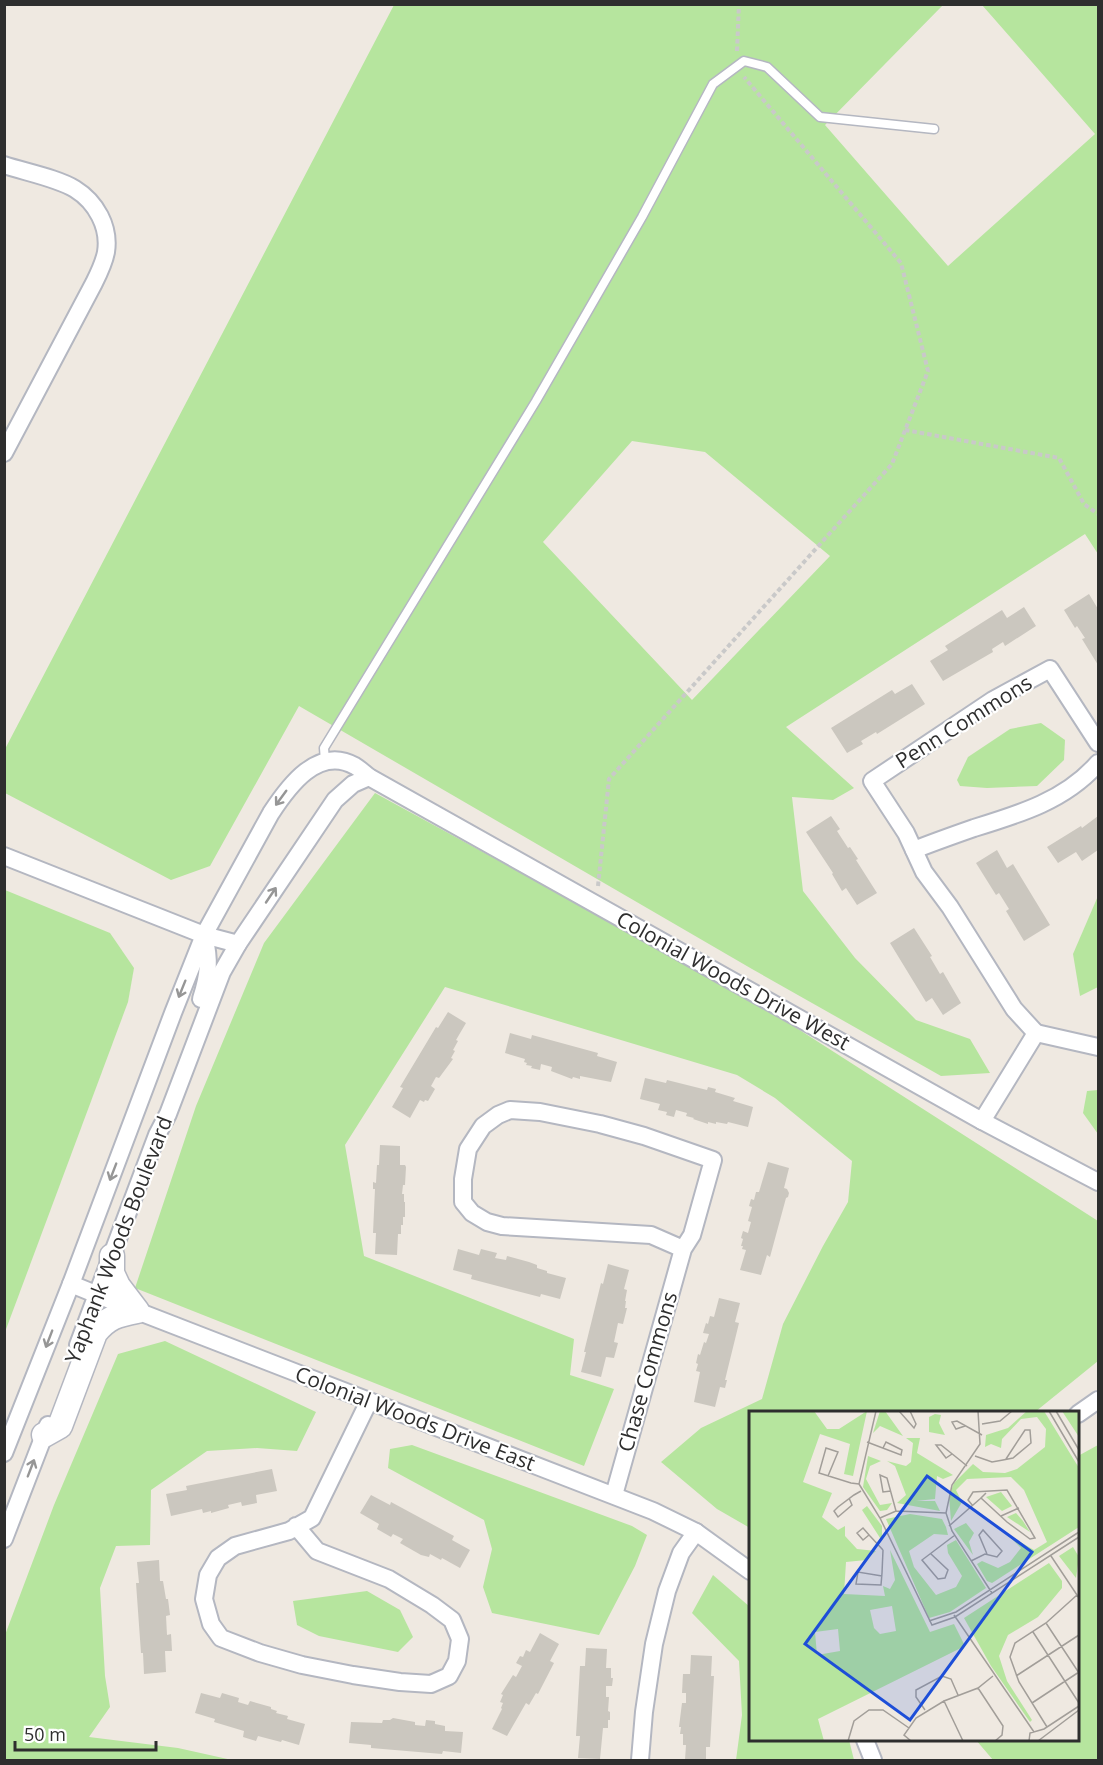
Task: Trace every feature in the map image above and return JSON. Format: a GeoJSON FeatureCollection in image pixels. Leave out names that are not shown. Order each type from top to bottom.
{"type":"FeatureCollection","features":[{"type":"Feature","properties":{"kind":"street"},"geometry":{"type":"LineString","coordinates":[[4,165],[75,189],[95,206],[106,237],[106,252],[94,283],[4,453]]}},
{"type":"Feature","properties":{"kind":"street","name":"Penn Commons"},"geometry":{"type":"LineString","coordinates":[[1036,1033],[1014,1009],[950,907],[924,872],[906,833],[872,781],[993,700],[1050,669],[1098,743]]}},
{"type":"Feature","properties":{"kind":"street"},"geometry":{"type":"LineString","coordinates":[[325,761],[339,761],[354,765],[369,777]]}},
{"type":"Feature","properties":{"kind":"street","name":"Yaphank Woods Boulevard"},"geometry":{"type":"LineString","coordinates":[[4,1453],[204,935],[282,795],[297,778],[325,761]]}},
{"type":"Feature","properties":{"kind":"street"},"geometry":{"type":"LineString","coordinates":[[914,850],[1021,813],[1054,799],[1087,776],[1098,763]]}},
{"type":"Feature","properties":{"kind":"street","name":"Yaphank Woods Boulevard"},"geometry":{"type":"LineString","coordinates":[[4,1539],[157,1135],[168,1114],[222,972],[238,944],[335,800],[353,784],[369,777]]}},
{"type":"Feature","properties":{"kind":"street","name":"Colonial Woods Drive West"},"geometry":{"type":"LineString","coordinates":[[369,777],[982,1121],[1098,1182]]}},
{"type":"Feature","properties":{"kind":"street"},"geometry":{"type":"LineString","coordinates":[[4,856],[204,935],[238,944]]}},
{"type":"Feature","properties":{"kind":"street"},"geometry":{"type":"LineString","coordinates":[[157,1135],[154,1119],[208,979],[209,957],[204,935]]}},
{"type":"Feature","properties":{"kind":"street"},"geometry":{"type":"LineString","coordinates":[[982,1121],[1036,1033],[1098,1047]]}},
{"type":"Feature","properties":{"kind":"street","name":"Chase Commons"},"geometry":{"type":"LineString","coordinates":[[614,1495],[683,1249],[692,1235],[713,1160],[644,1136],[600,1124],[540,1112],[510,1110],[498,1115],[483,1126],[468,1149],[463,1179],[463,1202],[472,1213],[487,1222],[502,1226],[651,1235],[683,1249]]}},
{"type":"Feature","properties":{"kind":"street"},"geometry":{"type":"LineString","coordinates":[[44,1435],[60,1426],[94,1333],[104,1322],[115,1316],[137,1311],[115,1280],[112,1273],[112,1257]]}},
{"type":"Feature","properties":{"kind":"street","name":"Colonial Woods Drive East"},"geometry":{"type":"LineString","coordinates":[[71,1284],[653,1510],[696,1532],[749,1569]]}},
{"type":"Feature","properties":{"kind":"street"},"geometry":{"type":"LineString","coordinates":[[1079,1412],[1098,1400]]}},
{"type":"Feature","properties":{"kind":"street"},"geometry":{"type":"LineString","coordinates":[[296,1526],[317,1551],[389,1579],[452,1620],[460,1639],[457,1661],[449,1676],[431,1684],[400,1682],[353,1676],[302,1665],[260,1653],[221,1638],[211,1624],[204,1599],[208,1575],[218,1558],[235,1546],[289,1531],[296,1526],[312,1518],[369,1401]]}},
{"type":"Feature","properties":{"kind":"street"},"geometry":{"type":"LineString","coordinates":[[640,1761],[644,1712],[654,1644],[667,1591],[681,1553],[696,1532]]}},
{"type":"Feature","properties":{"kind":"street"},"geometry":{"type":"LineString","coordinates":[[865,1741],[873,1761]]}},
{"type":"Feature","properties":{"kind":"lane"},"geometry":{"type":"LineString","coordinates":[[325,761],[324,748],[536,401],[642,217],[713,84],[744,61],[767,67],[820,117],[934,129]]}},
{"type":"Feature","properties":{"kind":"path"},"geometry":{"type":"LineString","coordinates":[[596,904],[609,779],[892,465],[928,371],[902,263],[736,67],[739,4]]}},
{"type":"Feature","properties":{"kind":"path"},"geometry":{"type":"LineString","coordinates":[[905,430],[1059,458],[1084,504],[1098,514]]}},
{"type":"Feature","properties":{"kind":"green space"},"geometry":{"type":"Polygon","coordinates":[[[394,5],[943,5],[825,125],[948,266],[1095,134],[982,5],[1098,5],[1098,554],[1085,534],[786,727],[854,788],[833,800],[792,797],[803,891],[855,958],[916,1020],[970,1039],[990,1073],[941,1076],[299,706],[210,866],[171,880],[5,793],[4,751],[394,5]],[[632,441],[543,542],[692,700],[830,556],[705,452],[632,441]]]}},
{"type":"Feature","properties":{"kind":"green space"},"geometry":{"type":"Polygon","coordinates":[[[1041,723],[1065,740],[1064,760],[1037,786],[987,788],[960,786],[957,780],[968,757],[1010,729],[1041,723]]]}},
{"type":"Feature","properties":{"kind":"green space"},"geometry":{"type":"Polygon","coordinates":[[[375,793],[748,997],[1098,1221],[1098,1361],[1036,1411],[749,1411],[749,1527],[717,1509],[661,1462],[701,1428],[762,1399],[783,1324],[848,1202],[852,1161],[775,1098],[737,1075],[445,987],[345,1145],[364,1256],[574,1339],[570,1375],[614,1389],[584,1466],[135,1288],[196,1106],[264,943],[375,793]]]}},
{"type":"Feature","properties":{"kind":"green space"},"geometry":{"type":"Polygon","coordinates":[[[5,890],[110,933],[134,968],[128,1002],[5,1332],[5,890]]]}},
{"type":"Feature","properties":{"kind":"green space"},"geometry":{"type":"Polygon","coordinates":[[[1098,896],[1098,987],[1080,996],[1073,954],[1098,896]]]}},
{"type":"Feature","properties":{"kind":"green space"},"geometry":{"type":"Polygon","coordinates":[[[1098,1090],[1098,1134],[1083,1113],[1087,1091],[1098,1090]]]}},
{"type":"Feature","properties":{"kind":"green space"},"geometry":{"type":"Polygon","coordinates":[[[165,1341],[316,1412],[297,1451],[257,1448],[207,1451],[151,1490],[150,1545],[116,1546],[100,1588],[105,1676],[110,1707],[89,1737],[178,1748],[232,1760],[5,1760],[5,1635],[54,1505],[118,1354],[165,1341]]]}},
{"type":"Feature","properties":{"kind":"green space"},"geometry":{"type":"Polygon","coordinates":[[[412,1445],[632,1526],[647,1535],[635,1566],[599,1635],[492,1613],[483,1587],[492,1549],[484,1520],[388,1468],[390,1449],[412,1445]]]}},
{"type":"Feature","properties":{"kind":"green space"},"geometry":{"type":"Polygon","coordinates":[[[1098,1445],[1098,1760],[993,1760],[977,1741],[1079,1741],[1079,1455],[1098,1445]]]}},
{"type":"Feature","properties":{"kind":"green space"},"geometry":{"type":"Polygon","coordinates":[[[713,1575],[749,1606],[749,1741],[849,1741],[854,1760],[736,1760],[742,1715],[739,1661],[692,1613],[713,1575]]]}},
{"type":"Feature","properties":{"kind":"green space"},"geometry":{"type":"Polygon","coordinates":[[[367,1591],[400,1610],[413,1637],[398,1652],[319,1636],[297,1625],[293,1601],[367,1591]]]}},
{"type":"Feature","properties":{"kind":"building"},"geometry":{"type":"Polygon","coordinates":[[[1089,594],[1098,609],[1098,665],[1082,639],[1085,638],[1077,626],[1075,628],[1064,610],[1089,594]]]}},
{"type":"Feature","properties":{"kind":"building"},"geometry":{"type":"Polygon","coordinates":[[[1024,607],[1036,626],[1005,646],[1003,642],[992,649],[993,652],[943,681],[930,661],[948,650],[945,646],[1002,610],[1007,618],[1024,607]]]}},
{"type":"Feature","properties":{"kind":"building"},"geometry":{"type":"Polygon","coordinates":[[[912,684],[925,704],[877,734],[876,732],[861,741],[863,744],[847,753],[831,728],[892,690],[895,694],[912,684]]]}},
{"type":"Feature","properties":{"kind":"building"},"geometry":{"type":"Polygon","coordinates":[[[831,816],[840,829],[837,831],[858,859],[856,860],[877,893],[857,905],[846,888],[842,891],[806,832],[831,816]]]}},
{"type":"Feature","properties":{"kind":"building"},"geometry":{"type":"Polygon","coordinates":[[[1098,816],[1098,850],[1082,861],[1076,852],[1058,863],[1047,847],[1081,826],[1082,828],[1098,816]]]}},
{"type":"Feature","properties":{"kind":"building"},"geometry":{"type":"Polygon","coordinates":[[[997,850],[1007,868],[1013,864],[1050,925],[1024,941],[1006,911],[1009,909],[999,893],[996,895],[976,863],[997,850]]]}},
{"type":"Feature","properties":{"kind":"building"},"geometry":{"type":"Polygon","coordinates":[[[914,928],[932,956],[930,957],[940,974],[943,972],[961,1003],[943,1015],[932,998],[926,1002],[890,943],[914,928]]]}},
{"type":"Feature","properties":{"kind":"building"},"geometry":{"type":"Polygon","coordinates":[[[448,1012],[466,1023],[456,1040],[458,1041],[451,1058],[453,1059],[439,1078],[436,1077],[431,1086],[435,1089],[428,1101],[420,1100],[410,1118],[392,1107],[403,1088],[400,1087],[436,1027],[438,1028],[448,1012]]]}},
{"type":"Feature","properties":{"kind":"building"},"geometry":{"type":"Polygon","coordinates":[[[510,1033],[531,1039],[532,1035],[598,1053],[597,1056],[617,1062],[611,1082],[580,1076],[580,1079],[573,1077],[572,1079],[551,1071],[552,1067],[541,1064],[540,1070],[531,1068],[532,1066],[524,1062],[525,1059],[505,1053],[510,1033]]]}},
{"type":"Feature","properties":{"kind":"building"},"geometry":{"type":"Polygon","coordinates":[[[645,1078],[666,1083],[667,1080],[707,1090],[708,1087],[716,1089],[715,1092],[735,1098],[733,1101],[753,1107],[748,1127],[728,1122],[727,1124],[716,1122],[716,1124],[708,1122],[708,1124],[676,1110],[674,1117],[666,1115],[667,1112],[658,1110],[660,1104],[640,1099],[645,1078]]]}},
{"type":"Feature","properties":{"kind":"building"},"geometry":{"type":"Polygon","coordinates":[[[380,1145],[400,1146],[400,1165],[406,1167],[402,1194],[404,1194],[405,1217],[401,1225],[401,1234],[398,1234],[397,1255],[375,1254],[376,1233],[373,1233],[375,1189],[373,1189],[373,1182],[376,1183],[380,1145]]]}},
{"type":"Feature","properties":{"kind":"building"},"geometry":{"type":"Polygon","coordinates":[[[768,1162],[789,1168],[784,1188],[789,1193],[770,1257],[767,1255],[761,1275],[740,1270],[746,1250],[742,1249],[743,1239],[741,1238],[743,1231],[748,1233],[751,1222],[748,1221],[752,1207],[749,1206],[756,1192],[759,1192],[768,1162]]]}},
{"type":"Feature","properties":{"kind":"building"},"geometry":{"type":"Polygon","coordinates":[[[458,1249],[479,1255],[481,1249],[497,1253],[495,1258],[506,1260],[507,1256],[529,1262],[547,1273],[566,1278],[560,1299],[541,1294],[540,1297],[471,1279],[472,1275],[453,1270],[458,1249]]]}},
{"type":"Feature","properties":{"kind":"building"},"geometry":{"type":"Polygon","coordinates":[[[608,1264],[629,1270],[624,1289],[627,1290],[625,1308],[627,1308],[623,1324],[618,1323],[614,1342],[618,1343],[614,1358],[606,1357],[601,1377],[581,1372],[601,1283],[603,1284],[608,1264]]]}},
{"type":"Feature","properties":{"kind":"building"},"geometry":{"type":"Polygon","coordinates":[[[719,1298],[740,1303],[735,1322],[739,1323],[725,1380],[727,1380],[725,1388],[720,1387],[715,1407],[694,1402],[700,1372],[696,1371],[698,1364],[696,1363],[698,1354],[700,1355],[709,1334],[703,1333],[710,1316],[714,1317],[719,1298]]]}},
{"type":"Feature","properties":{"kind":"building"},"geometry":{"type":"Polygon","coordinates":[[[272,1469],[277,1491],[256,1495],[257,1503],[242,1506],[241,1502],[211,1513],[211,1511],[203,1513],[202,1509],[171,1516],[166,1494],[187,1490],[186,1486],[272,1469]]]}},
{"type":"Feature","properties":{"kind":"building"},"geometry":{"type":"Polygon","coordinates":[[[371,1495],[390,1505],[391,1502],[454,1536],[452,1540],[470,1550],[460,1568],[430,1554],[429,1557],[421,1555],[400,1543],[403,1539],[393,1534],[391,1537],[377,1529],[379,1524],[360,1513],[371,1495]]]}},
{"type":"Feature","properties":{"kind":"building"},"geometry":{"type":"Polygon","coordinates":[[[159,1560],[160,1581],[163,1581],[166,1599],[168,1599],[170,1615],[166,1616],[167,1635],[171,1634],[172,1651],[165,1651],[166,1672],[144,1674],[136,1583],[139,1583],[137,1562],[159,1560]]]}},
{"type":"Feature","properties":{"kind":"building"},"geometry":{"type":"Polygon","coordinates":[[[540,1633],[559,1644],[550,1661],[554,1663],[538,1694],[536,1693],[529,1705],[526,1703],[507,1736],[492,1729],[502,1709],[503,1703],[500,1702],[503,1695],[501,1694],[513,1675],[516,1677],[522,1666],[516,1663],[520,1656],[523,1657],[526,1650],[530,1652],[540,1633]]]}},
{"type":"Feature","properties":{"kind":"building"},"geometry":{"type":"Polygon","coordinates":[[[586,1648],[607,1649],[606,1668],[611,1668],[611,1678],[613,1678],[612,1686],[606,1686],[610,1720],[608,1720],[608,1728],[603,1728],[600,1759],[578,1758],[580,1736],[576,1736],[580,1666],[585,1666],[586,1648]]]}},
{"type":"Feature","properties":{"kind":"building"},"geometry":{"type":"Polygon","coordinates":[[[691,1655],[712,1656],[711,1676],[714,1676],[710,1747],[706,1747],[706,1760],[685,1760],[686,1745],[683,1745],[683,1734],[680,1734],[681,1727],[679,1727],[682,1703],[686,1703],[686,1693],[682,1693],[683,1674],[690,1674],[691,1655]]]}},
{"type":"Feature","properties":{"kind":"building"},"geometry":{"type":"Polygon","coordinates":[[[201,1693],[220,1698],[222,1693],[239,1698],[238,1702],[248,1705],[250,1701],[271,1707],[277,1711],[276,1713],[288,1716],[287,1719],[305,1724],[299,1745],[258,1736],[256,1741],[243,1737],[244,1731],[214,1722],[215,1719],[195,1713],[201,1693]]]}},
{"type":"Feature","properties":{"kind":"building"},"geometry":{"type":"Polygon","coordinates":[[[393,1718],[425,1726],[426,1720],[435,1721],[435,1724],[445,1726],[445,1731],[463,1732],[461,1753],[443,1751],[442,1754],[371,1748],[371,1745],[349,1743],[351,1722],[382,1723],[383,1720],[393,1718]]]}}]}
